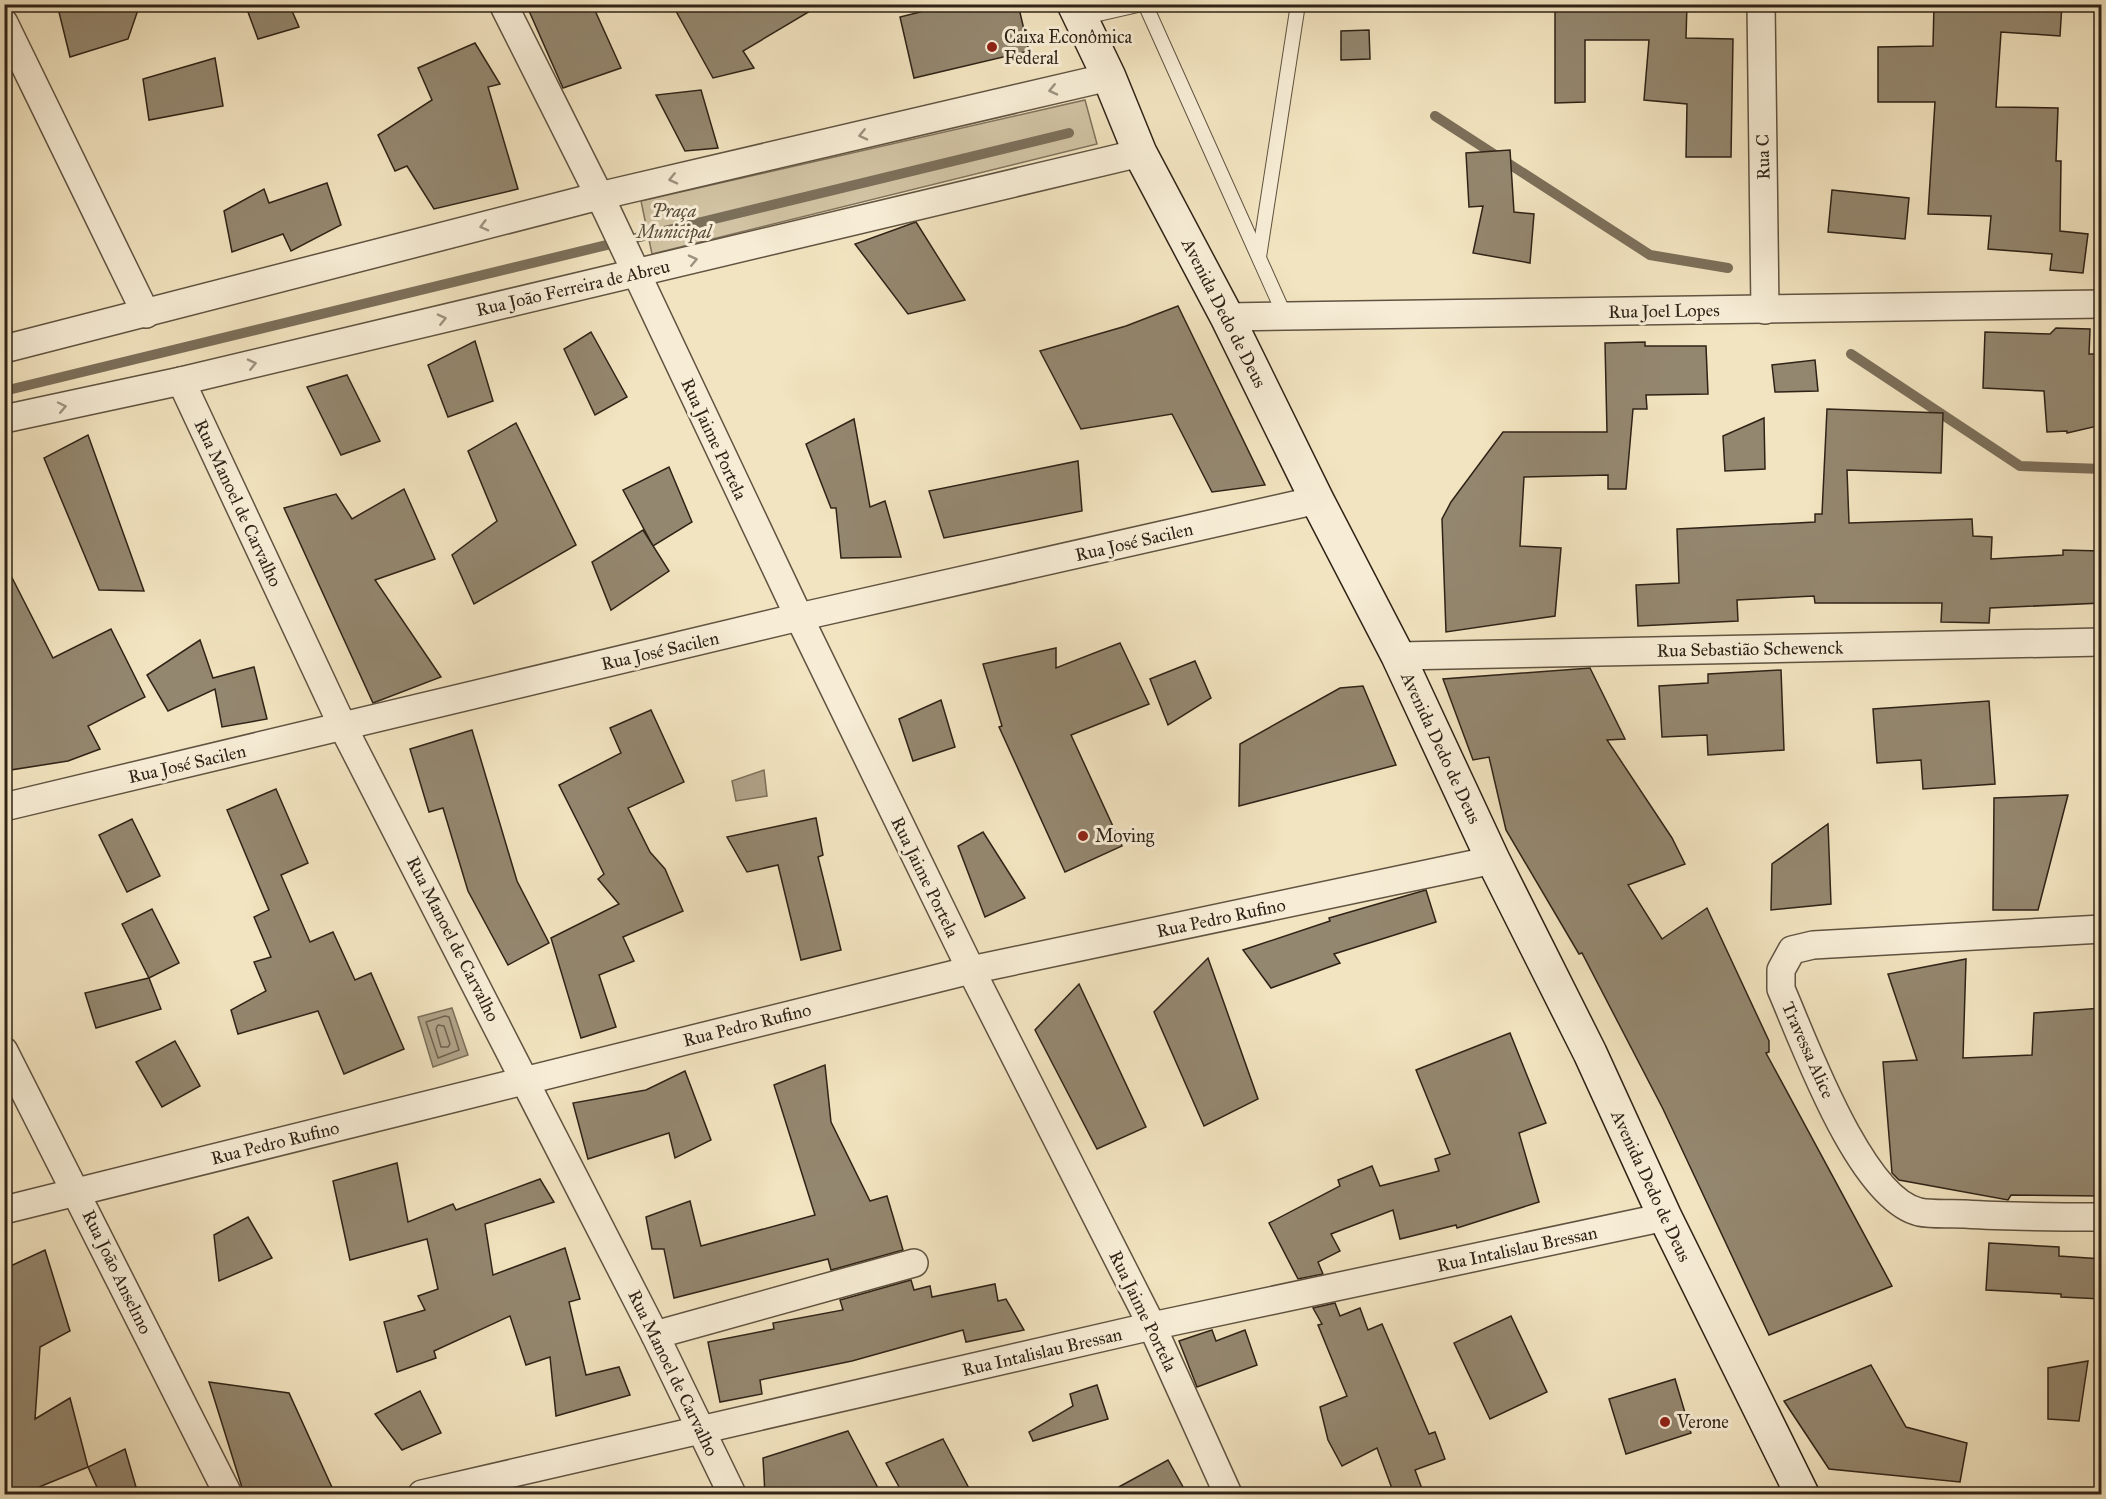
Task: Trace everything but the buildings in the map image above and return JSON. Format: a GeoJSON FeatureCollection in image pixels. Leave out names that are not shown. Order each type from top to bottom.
{"type":"FeatureCollection","features":[{"type":"Feature","properties":{"kind":"main road","name":"Avenida Dedo de Deus"},"geometry":{"type":"LineString","coordinates":[[1078,11],[1110,77],[1140,153],[1227,317],[1317,500],[1398,656],[1493,860],[1590,1053],[1665,1217],[1802,1494]]}},
{"type":"Feature","properties":{"kind":"street","name":"Rua Jaime Portela"},"geometry":{"type":"LineString","coordinates":[[503,4],[603,203],[799,617],[971,970],[1152,1326],[1228,1494]]}},
{"type":"Feature","properties":{"kind":"street","name":"Rua C"},"geometry":{"type":"LineString","coordinates":[[1761,4],[1765,310]]}},
{"type":"Feature","properties":{"kind":"street"},"geometry":{"type":"LineString","coordinates":[[4,22],[146,314]]}},
{"type":"Feature","properties":{"kind":"street"},"geometry":{"type":"LineString","coordinates":[[4,349],[1110,77]]}},
{"type":"Feature","properties":{"kind":"street","name":"Rua João Ferreira de Abreu"},"geometry":{"type":"LineString","coordinates":[[4,419],[181,381],[632,264],[1140,153]]}},
{"type":"Feature","properties":{"kind":"street","name":"Rua Joel Lopes"},"geometry":{"type":"LineString","coordinates":[[1227,317],[2102,304]]}},
{"type":"Feature","properties":{"kind":"street","name":"Rua Manoel de Carvalho"},"geometry":{"type":"LineString","coordinates":[[181,381],[343,727],[655,1335],[732,1494]]}},
{"type":"Feature","properties":{"kind":"street","name":"Rua José Sacilen"},"geometry":{"type":"LineString","coordinates":[[4,807],[799,617],[1317,500]]}},
{"type":"Feature","properties":{"kind":"street","name":"Rua Sebastião Schewenck"},"geometry":{"type":"LineString","coordinates":[[1398,656],[2102,642]]}},
{"type":"Feature","properties":{"kind":"street","name":"Rua Pedro Rufino"},"geometry":{"type":"LineString","coordinates":[[4,1210],[971,970],[1493,860]]}},
{"type":"Feature","properties":{"kind":"street","name":"Travessa Alice"},"geometry":{"type":"LineString","coordinates":[[2102,929],[1813,945],[1792,950],[1781,970],[1781,989],[1838,1117],[1874,1178],[1893,1198],[1918,1212],[1996,1216],[2102,1217]]}},
{"type":"Feature","properties":{"kind":"street","name":"Rua João Anselmo"},"geometry":{"type":"LineString","coordinates":[[4,1051],[78,1193],[228,1494]]}},
{"type":"Feature","properties":{"kind":"street","name":"Rua Intalislau Bressan"},"geometry":{"type":"LineString","coordinates":[[422,1494],[1152,1326],[1665,1217]]}},
{"type":"Feature","properties":{"kind":"street"},"geometry":{"type":"LineString","coordinates":[[655,1335],[914,1263]]}},
{"type":"Feature","properties":{"kind":"lane"},"geometry":{"type":"LineString","coordinates":[[1078,11],[1144,4],[1285,316]]}},
{"type":"Feature","properties":{"kind":"lane"},"geometry":{"type":"LineString","coordinates":[[1259,257],[1298,4]]}},
{"type":"Feature","properties":{"kind":"green space","name":"Praça Municipal"},"geometry":{"type":"Polygon","coordinates":[[[1085,100],[1097,144],[652,254],[641,201],[1085,100]]]}},
{"type":"Feature","properties":{"kind":"water"},"geometry":{"type":"Polygon","coordinates":[[[764,770],[767,796],[736,801],[732,781],[764,770]]]}},
{"type":"Feature","properties":{"kind":"water"},"geometry":{"type":"Polygon","coordinates":[[[452,1008],[468,1055],[433,1067],[418,1017],[452,1008]]]}},
{"type":"Feature","properties":{"kind":"waterway"},"geometry":{"type":"LineString","coordinates":[[1435,116],[1650,255],[1728,268]]}},
{"type":"Feature","properties":{"kind":"waterway"},"geometry":{"type":"LineString","coordinates":[[4,391],[1069,133]]}},
{"type":"Feature","properties":{"kind":"waterway"},"geometry":{"type":"LineString","coordinates":[[1851,354],[2020,466],[2102,469]]}},
{"type":"Feature","properties":{"kind":"place","name":"Caixa Econômica Federal"},"geometry":{"type":"Point","coordinates":[992,47]}},
{"type":"Feature","properties":{"kind":"place","name":"Moving"},"geometry":{"type":"Point","coordinates":[1083,836]}},
{"type":"Feature","properties":{"kind":"place","name":"Verone"},"geometry":{"type":"Point","coordinates":[1665,1422]}}]}
